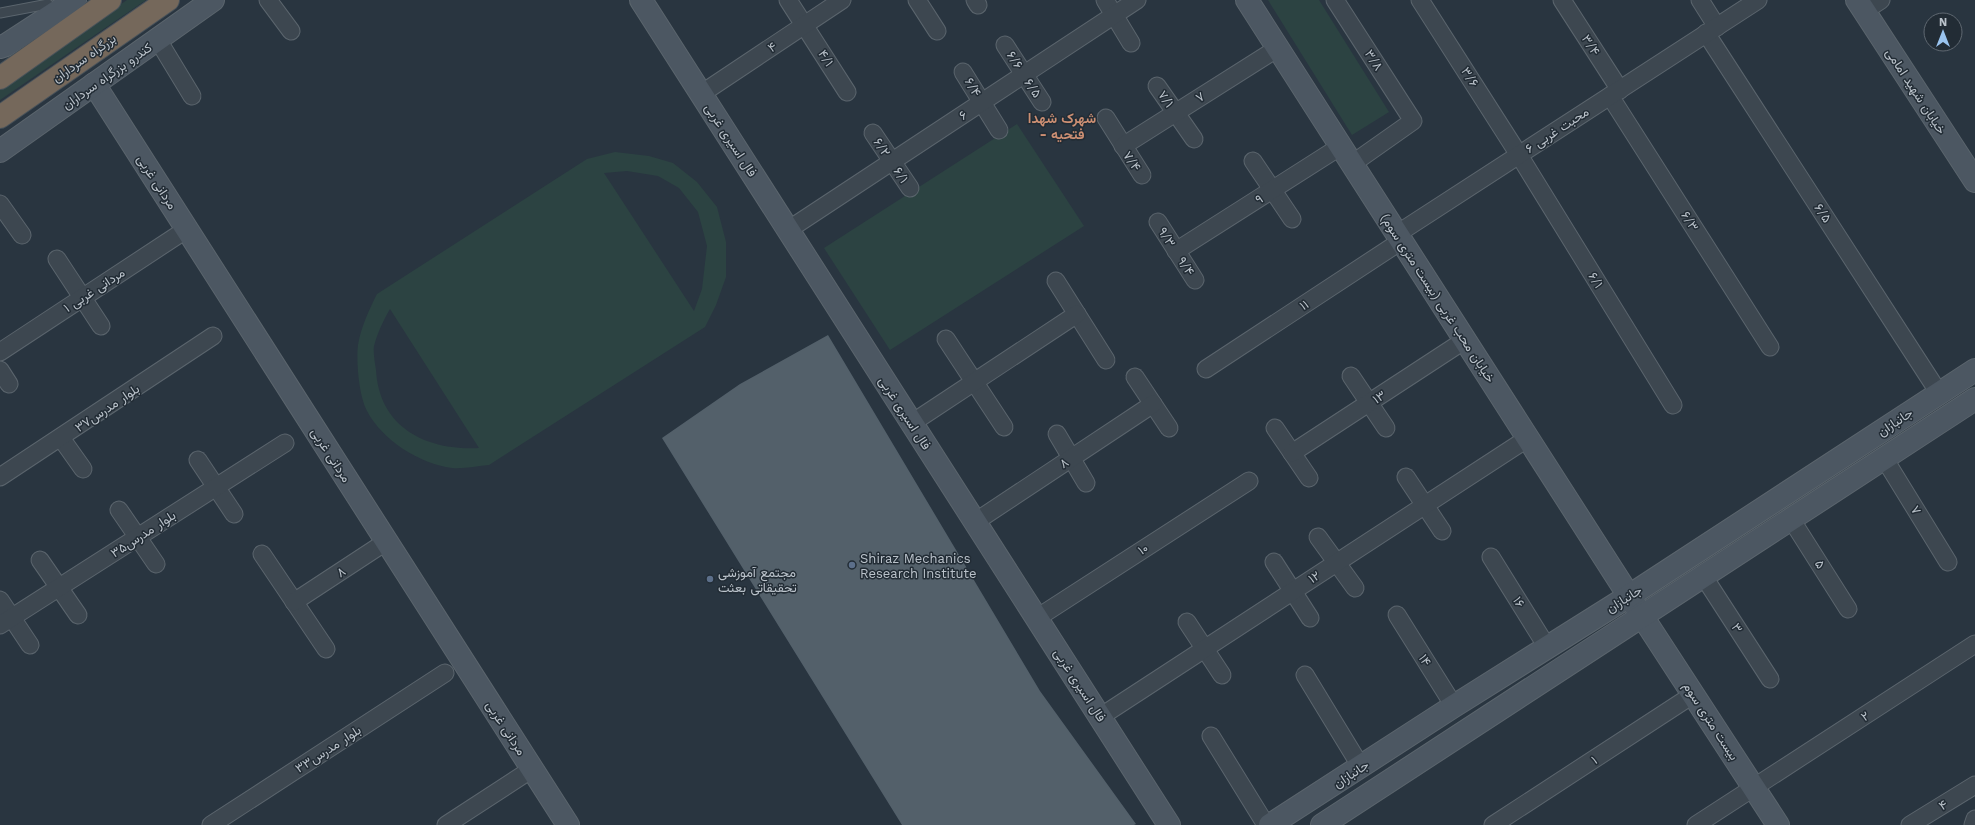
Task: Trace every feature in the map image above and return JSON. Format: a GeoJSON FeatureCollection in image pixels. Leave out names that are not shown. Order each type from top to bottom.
{"type":"FeatureCollection","features":[{"type":"Feature","properties":{"kind":"highway"},"geometry":{"type":"LineString","coordinates":[[0,78],[110,0]]}},
{"type":"Feature","properties":{"kind":"highway","name":"بزرگراه سرداران"},"geometry":{"type":"LineString","coordinates":[[0,117],[168,0]]}},
{"type":"Feature","properties":{"kind":"street"},"geometry":{"type":"LineString","coordinates":[[0,47],[6,46],[49,6],[75,0]]}},
{"type":"Feature","properties":{"kind":"street","name":"کندرو بزرگراه سرداران"},"geometry":{"type":"LineString","coordinates":[[0,151],[213,0]]}},
{"type":"Feature","properties":{"kind":"street"},"geometry":{"type":"LineString","coordinates":[[268,0],[291,31]]}},
{"type":"Feature","properties":{"kind":"street","name":"فال اسیری غربی"},"geometry":{"type":"LineString","coordinates":[[641,0],[1169,825]]}},
{"type":"Feature","properties":{"kind":"street","name":"۴/۱"},"geometry":{"type":"LineString","coordinates":[[788,0],[847,92]]}},
{"type":"Feature","properties":{"kind":"street","name":"۴"},"geometry":{"type":"LineString","coordinates":[[701,94],[842,0]]}},
{"type":"Feature","properties":{"kind":"street"},"geometry":{"type":"LineString","coordinates":[[917,0],[937,31]]}},
{"type":"Feature","properties":{"kind":"street"},"geometry":{"type":"LineString","coordinates":[[1105,0],[1131,43]]}},
{"type":"Feature","properties":{"kind":"street","name":"۶"},"geometry":{"type":"LineString","coordinates":[[788,230],[1137,0]]}},
{"type":"Feature","properties":{"kind":"street","name":"خیابان محب غربی (بیست متری سوم)"},"geometry":{"type":"LineString","coordinates":[[1247,0],[1629,596]]}},
{"type":"Feature","properties":{"kind":"street","name":"۳/۸"},"geometry":{"type":"LineString","coordinates":[[1335,0],[1413,121],[1352,164]]}},
{"type":"Feature","properties":{"kind":"street","name":"۳/۶"},"geometry":{"type":"LineString","coordinates":[[1420,0],[1519,155]]}},
{"type":"Feature","properties":{"kind":"street","name":"۳/۴"},"geometry":{"type":"LineString","coordinates":[[1562,0],[1615,93]]}},
{"type":"Feature","properties":{"kind":"street","name":"۶/۵"},"geometry":{"type":"LineString","coordinates":[[1700,0],[1711,30],[1939,393]]}},
{"type":"Feature","properties":{"kind":"street","name":"محبت غربی ۶"},"geometry":{"type":"LineString","coordinates":[[1399,237],[1519,155],[1758,0]]}},
{"type":"Feature","properties":{"kind":"street","name":"خیابان شهید امامی"},"geometry":{"type":"LineString","coordinates":[[1867,4],[1975,181]]}},
{"type":"Feature","properties":{"kind":"street"},"geometry":{"type":"LineString","coordinates":[[158,40],[192,96]]}},
{"type":"Feature","properties":{"kind":"street","name":"۶/۶"},"geometry":{"type":"LineString","coordinates":[[1005,45],[1024,74]]}},
{"type":"Feature","properties":{"kind":"street","name":"۷"},"geometry":{"type":"LineString","coordinates":[[1123,146],[1278,48]]}},
{"type":"Feature","properties":{"kind":"street","name":"۶/۴"},"geometry":{"type":"LineString","coordinates":[[963,72],[982,102]]}},
{"type":"Feature","properties":{"kind":"street","name":"۶/۵"},"geometry":{"type":"LineString","coordinates":[[1024,74],[1042,102]]}},
{"type":"Feature","properties":{"kind":"street","name":"مردانی غربی"},"geometry":{"type":"LineString","coordinates":[[94,84],[568,825]]}},
{"type":"Feature","properties":{"kind":"street","name":"۷/۱"},"geometry":{"type":"LineString","coordinates":[[1157,86],[1194,139]]}},
{"type":"Feature","properties":{"kind":"street","name":"۶/۳"},"geometry":{"type":"LineString","coordinates":[[1615,93],[1770,347]]}},
{"type":"Feature","properties":{"kind":"street"},"geometry":{"type":"LineString","coordinates":[[982,102],[998,130]]}},
{"type":"Feature","properties":{"kind":"street","name":"۷/۴"},"geometry":{"type":"LineString","coordinates":[[1106,118],[1142,175]]}},
{"type":"Feature","properties":{"kind":"street","name":"۶/۲"},"geometry":{"type":"LineString","coordinates":[[873,133],[892,161]]}},
{"type":"Feature","properties":{"kind":"street","name":"۹"},"geometry":{"type":"LineString","coordinates":[[1176,251],[1340,146]]}},
{"type":"Feature","properties":{"kind":"street","name":"۶/۱"},"geometry":{"type":"LineString","coordinates":[[1519,155],[1673,405]]}},
{"type":"Feature","properties":{"kind":"street","name":"۶/۱"},"geometry":{"type":"LineString","coordinates":[[892,161],[910,188]]}},
{"type":"Feature","properties":{"kind":"street"},"geometry":{"type":"LineString","coordinates":[[1253,161],[1292,218]]}},
{"type":"Feature","properties":{"kind":"street"},"geometry":{"type":"LineString","coordinates":[[0,204],[22,236]]}},
{"type":"Feature","properties":{"kind":"street","name":"۹/۳"},"geometry":{"type":"LineString","coordinates":[[1158,222],[1176,251]]}},
{"type":"Feature","properties":{"kind":"street","name":"مردانی غربی ۱"},"geometry":{"type":"LineString","coordinates":[[0,352],[187,229]]}},
{"type":"Feature","properties":{"kind":"street","name":"۱۱"},"geometry":{"type":"LineString","coordinates":[[1206,369],[1399,237]]}},
{"type":"Feature","properties":{"kind":"street","name":"۹/۴"},"geometry":{"type":"LineString","coordinates":[[1176,251],[1195,280]]}},
{"type":"Feature","properties":{"kind":"street"},"geometry":{"type":"LineString","coordinates":[[57,259],[101,326]]}},
{"type":"Feature","properties":{"kind":"street"},"geometry":{"type":"LineString","coordinates":[[1056,281],[1106,360]]}},
{"type":"Feature","properties":{"kind":"street"},"geometry":{"type":"LineString","coordinates":[[912,423],[1077,314]]}},
{"type":"Feature","properties":{"kind":"street","name":"بلوار مدرس۳۷"},"geometry":{"type":"LineString","coordinates":[[0,477],[62,438],[213,336]]}},
{"type":"Feature","properties":{"kind":"street"},"geometry":{"type":"LineString","coordinates":[[946,339],[1004,427]]}},
{"type":"Feature","properties":{"kind":"street","name":"۱۳"},"geometry":{"type":"LineString","coordinates":[[1292,453],[1465,340]]}},
{"type":"Feature","properties":{"kind":"street"},"geometry":{"type":"LineString","coordinates":[[0,370],[9,384]]}},
{"type":"Feature","properties":{"kind":"street","name":"جانبازان"},"geometry":{"type":"LineString","coordinates":[[1270,825],[1454,706],[1629,596],[1975,370]]}},
{"type":"Feature","properties":{"kind":"street"},"geometry":{"type":"LineString","coordinates":[[1351,376],[1386,428]]}},
{"type":"Feature","properties":{"kind":"street"},"geometry":{"type":"LineString","coordinates":[[1135,377],[1169,428]]}},
{"type":"Feature","properties":{"kind":"street","name":"جانبازان"},"geometry":{"type":"LineString","coordinates":[[1322,825],[1975,399]]}},
{"type":"Feature","properties":{"kind":"street","name":"۸"},"geometry":{"type":"LineString","coordinates":[[975,522],[1153,404]]}},
{"type":"Feature","properties":{"kind":"street"},"geometry":{"type":"LineString","coordinates":[[1275,428],[1309,478]]}},
{"type":"Feature","properties":{"kind":"street"},"geometry":{"type":"LineString","coordinates":[[1057,434],[1086,483]]}},
{"type":"Feature","properties":{"kind":"street"},"geometry":{"type":"LineString","coordinates":[[62,438],[83,469]]}},
{"type":"Feature","properties":{"kind":"street","name":"۱۲"},"geometry":{"type":"LineString","coordinates":[[1100,716],[1528,438]]}},
{"type":"Feature","properties":{"kind":"street"},"geometry":{"type":"LineString","coordinates":[[1871,438],[1884,458]]}},
{"type":"Feature","properties":{"kind":"street","name":"بلوار مدرس۳۵"},"geometry":{"type":"LineString","coordinates":[[6,622],[285,443]]}},
{"type":"Feature","properties":{"kind":"street","name":"۷"},"geometry":{"type":"LineString","coordinates":[[1884,458],[1948,562]]}},
{"type":"Feature","properties":{"kind":"street"},"geometry":{"type":"LineString","coordinates":[[198,460],[234,514]]}},
{"type":"Feature","properties":{"kind":"street"},"geometry":{"type":"LineString","coordinates":[[1406,477],[1442,531]]}},
{"type":"Feature","properties":{"kind":"street","name":"۱۰"},"geometry":{"type":"LineString","coordinates":[[1037,618],[1249,481]]}},
{"type":"Feature","properties":{"kind":"street"},"geometry":{"type":"LineString","coordinates":[[119,510],[156,564]]}},
{"type":"Feature","properties":{"kind":"street","name":"۵"},"geometry":{"type":"LineString","coordinates":[[1791,519],[1848,609]]}},
{"type":"Feature","properties":{"kind":"street"},"geometry":{"type":"LineString","coordinates":[[1318,537],[1355,588]]}},
{"type":"Feature","properties":{"kind":"street","name":"۸"},"geometry":{"type":"LineString","coordinates":[[294,602],[387,541]]}},
{"type":"Feature","properties":{"kind":"street"},"geometry":{"type":"LineString","coordinates":[[262,554],[326,649]]}},
{"type":"Feature","properties":{"kind":"street","name":"۱۶"},"geometry":{"type":"LineString","coordinates":[[1491,557],[1547,647]]}},
{"type":"Feature","properties":{"kind":"street"},"geometry":{"type":"LineString","coordinates":[[40,560],[78,615]]}},
{"type":"Feature","properties":{"kind":"street"},"geometry":{"type":"LineString","coordinates":[[1274,562],[1310,618]]}},
{"type":"Feature","properties":{"kind":"street","name":"۳"},"geometry":{"type":"LineString","coordinates":[[1704,577],[1770,679]]}},
{"type":"Feature","properties":{"kind":"street","name":"بیست متری سوم"},"geometry":{"type":"LineString","coordinates":[[1629,596],[1644,616],[1778,825]]}},
{"type":"Feature","properties":{"kind":"street"},"geometry":{"type":"LineString","coordinates":[[0,600],[6,622],[30,645]]}},
{"type":"Feature","properties":{"kind":"street","name":"۱۴"},"geometry":{"type":"LineString","coordinates":[[1397,615],[1454,706]]}},
{"type":"Feature","properties":{"kind":"street"},"geometry":{"type":"LineString","coordinates":[[1187,622],[1222,675]]}},
{"type":"Feature","properties":{"kind":"street","name":"۲"},"geometry":{"type":"LineString","coordinates":[[1754,788],[1975,644]]}},
{"type":"Feature","properties":{"kind":"street","name":"بلوار مدرس۳۳"},"geometry":{"type":"LineString","coordinates":[[211,825],[444,673]]}},
{"type":"Feature","properties":{"kind":"street"},"geometry":{"type":"LineString","coordinates":[[1305,675],[1361,767]]}},
{"type":"Feature","properties":{"kind":"street","name":"۱"},"geometry":{"type":"LineString","coordinates":[[1493,825],[1694,694]]}},
{"type":"Feature","properties":{"kind":"street"},"geometry":{"type":"LineString","coordinates":[[1212,736],[1266,825]]}},
{"type":"Feature","properties":{"kind":"street"},"geometry":{"type":"LineString","coordinates":[[446,825],[532,769]]}},
{"type":"Feature","properties":{"kind":"street","name":"۴"},"geometry":{"type":"LineString","coordinates":[[1910,825],[1975,785]]}},
{"type":"Feature","properties":{"kind":"street"},"geometry":{"type":"LineString","coordinates":[[1696,825],[1754,788]]}},
{"type":"Feature","properties":{"kind":"street"},"geometry":{"type":"LineString","coordinates":[[1973,825],[1975,819]]}},
{"type":"Feature","properties":{"kind":"lane"},"geometry":{"type":"LineString","coordinates":[[0,13],[49,6]]}},
{"type":"Feature","properties":{"kind":"green space"},"geometry":{"type":"Polygon","coordinates":[[[127,0],[146,0],[0,100],[0,89],[127,0]]]}},
{"type":"Feature","properties":{"kind":"green space"},"geometry":{"type":"Polygon","coordinates":[[[1268,0],[1319,0],[1389,112],[1352,135],[1268,0]]]}},
{"type":"Feature","properties":{"kind":"green space"},"geometry":{"type":"Polygon","coordinates":[[[1017,124],[1084,226],[890,350],[824,248],[1017,124]]]}},
{"type":"Feature","properties":{"kind":"green space"},"geometry":{"type":"Polygon","coordinates":[[[615,152],[649,156],[673,163],[697,182],[717,207],[726,242],[726,277],[716,305],[705,327],[489,465],[466,468],[440,466],[415,456],[403,449],[382,432],[374,422],[364,405],[360,388],[357,352],[359,338],[368,312],[377,294],[587,159],[615,152]],[[627,171],[604,173],[694,311],[702,289],[707,246],[698,212],[679,188],[658,176],[627,171]],[[390,309],[383,322],[374,346],[374,358],[379,390],[386,407],[396,421],[409,432],[424,440],[459,448],[479,448],[390,309]]]}},
{"type":"Feature","properties":{"kind":"building","name":"Shiraz Mechanics Research Institute"},"geometry":{"type":"Polygon","coordinates":[[[828,335],[1040,691],[1136,824],[902,825],[662,438],[740,384],[828,335]]]}},
{"type":"Feature","properties":{"kind":"place","name":"Shiraz Mechanics Research Institute"},"geometry":{"type":"Point","coordinates":[852,565]}},
{"type":"Feature","properties":{"kind":"place","name":"مجتمع آموزشی تحقیقاتی بعثت"},"geometry":{"type":"Point","coordinates":[710,579]}},
{"type":"Feature","properties":{"kind":"district","name":"شهرک شهدا - فتحیه"},"geometry":{"type":"Point","coordinates":[1062,126]}}]}
